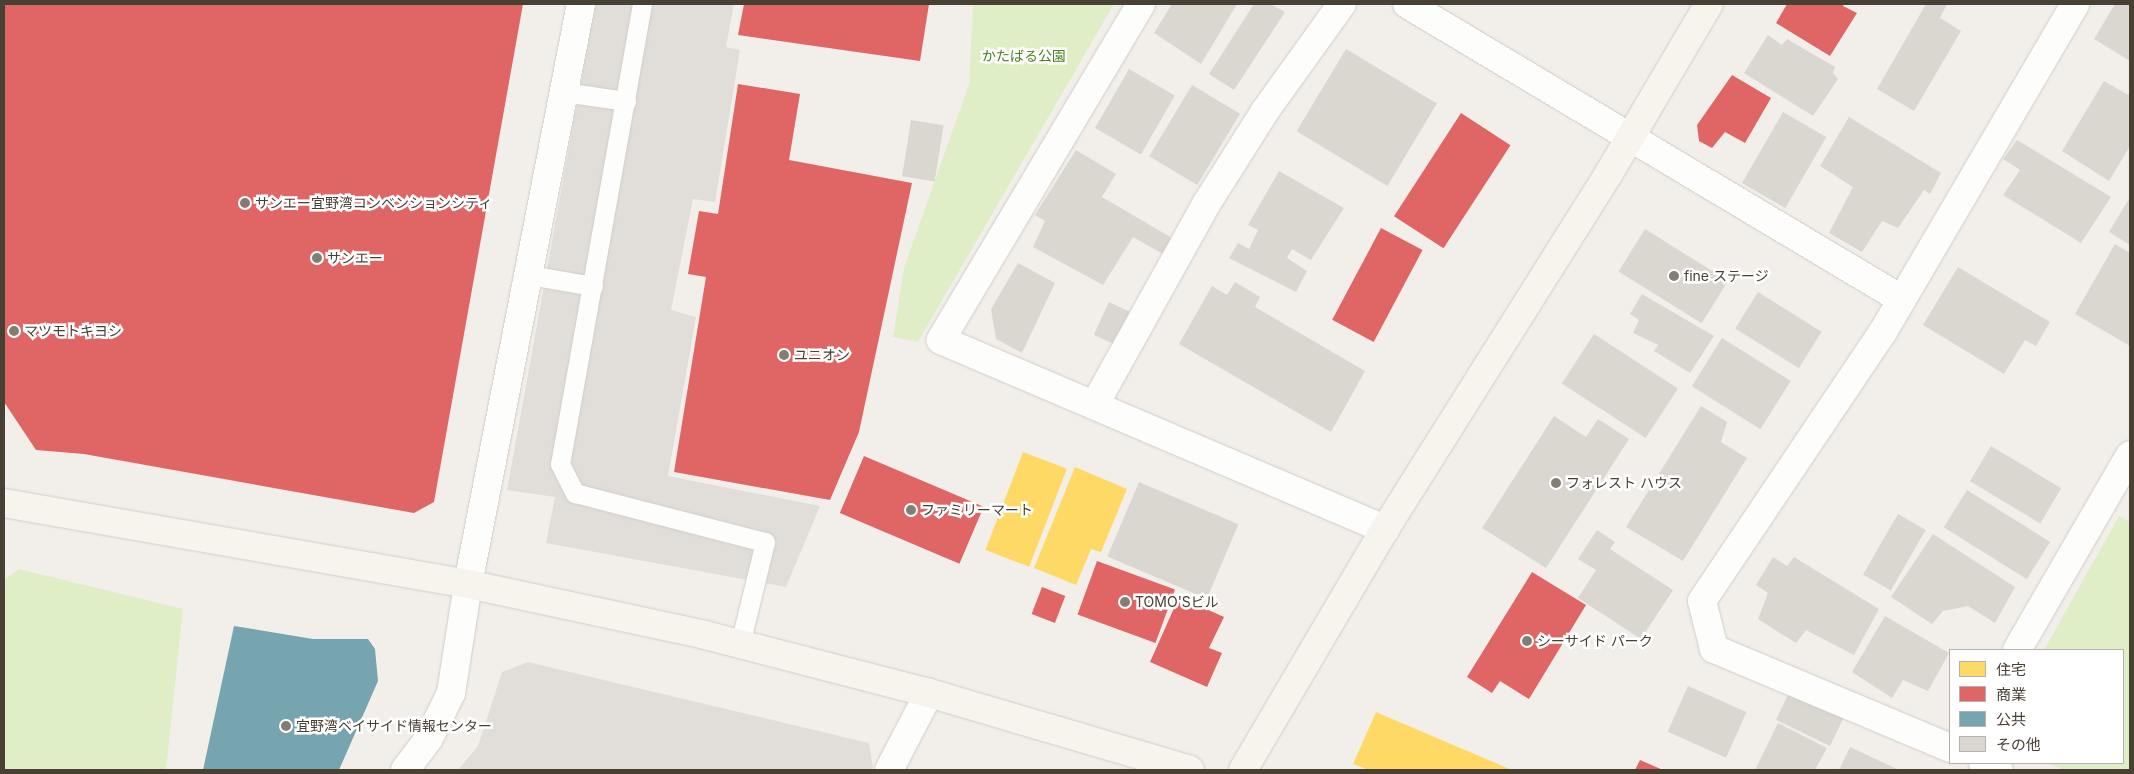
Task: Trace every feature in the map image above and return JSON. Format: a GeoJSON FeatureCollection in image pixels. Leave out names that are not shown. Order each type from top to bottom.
{"type":"FeatureCollection","features":[{"type":"Feature","properties":{"kind":"street"},"geometry":{"type":"LineString","coordinates":[[405,770],[429,738],[451,693],[468,584],[580,4]]}},
{"type":"Feature","properties":{"kind":"street"},"geometry":{"type":"LineString","coordinates":[[1141,4],[941,340],[1385,529]]}},
{"type":"Feature","properties":{"kind":"street"},"geometry":{"type":"LineString","coordinates":[[1095,404],[1205,206],[1265,111],[1342,4]]}},
{"type":"Feature","properties":{"kind":"street"},"geometry":{"type":"LineString","coordinates":[[1407,4],[1901,299]]}},
{"type":"Feature","properties":{"kind":"street"},"geometry":{"type":"LineString","coordinates":[[1243,770],[1385,529],[1630,138],[1709,4]]}},
{"type":"Feature","properties":{"kind":"street"},"geometry":{"type":"LineString","coordinates":[[1949,748],[1714,649],[1702,601],[1884,330],[2075,4]]}},
{"type":"Feature","properties":{"kind":"street"},"geometry":{"type":"LineString","coordinates":[[2018,649],[2130,455]]}},
{"type":"Feature","properties":{"kind":"street"},"geometry":{"type":"LineString","coordinates":[[4,503],[468,584],[740,644],[929,693],[1190,770]]}},
{"type":"Feature","properties":{"kind":"street"},"geometry":{"type":"LineString","coordinates":[[889,770],[929,693]]}},
{"type":"Feature","properties":{"kind":"street"},"geometry":{"type":"LineString","coordinates":[[1985,764],[1999,770]]}},
{"type":"Feature","properties":{"kind":"lane"},"geometry":{"type":"LineString","coordinates":[[642,4],[560,464],[575,493],[765,542],[740,644]]}},
{"type":"Feature","properties":{"kind":"lane"},"geometry":{"type":"LineString","coordinates":[[564,92],[626,101]]}},
{"type":"Feature","properties":{"kind":"lane"},"geometry":{"type":"LineString","coordinates":[[529,275],[593,286]]}},
{"type":"Feature","properties":{"kind":"green space","name":"かたばる公園"},"geometry":{"type":"Polygon","coordinates":[[[973,4],[1114,4],[918,342],[893,337],[904,268],[969,84],[973,4]]]}},
{"type":"Feature","properties":{"kind":"green space"},"geometry":{"type":"Polygon","coordinates":[[[2119,516],[2130,522],[2130,770],[2064,770],[2049,764],[2124,764],[2124,649],[2045,649],[2119,516]]]}},
{"type":"Feature","properties":{"kind":"green space"},"geometry":{"type":"Polygon","coordinates":[[[19,569],[183,609],[166,770],[4,770],[4,580],[19,569]]]}},
{"type":"Feature","properties":{"kind":"shaded area"},"geometry":{"type":"Polygon","coordinates":[[[595,4],[734,4],[726,47],[740,50],[715,202],[693,199],[671,310],[696,317],[668,476],[820,506],[786,587],[546,543],[555,497],[507,490],[595,4]]]}},
{"type":"Feature","properties":{"kind":"shaded area"},"geometry":{"type":"Polygon","coordinates":[[[528,662],[869,743],[873,767],[871,770],[458,770],[478,746],[502,672],[528,662]]]}},
{"type":"Feature","properties":{"kind":"building: 住宅"},"geometry":{"type":"Polygon","coordinates":[[[1023,452],[1067,469],[1029,567],[985,550],[1023,452]]]}},
{"type":"Feature","properties":{"kind":"building: 住宅"},"geometry":{"type":"Polygon","coordinates":[[[1075,467],[1127,489],[1101,552],[1091,549],[1076,585],[1034,568],[1075,467]]]}},
{"type":"Feature","properties":{"kind":"building: 住宅"},"geometry":{"type":"Polygon","coordinates":[[[1376,712],[1512,770],[1369,770],[1353,764],[1376,712]]]}},
{"type":"Feature","properties":{"kind":"building: 商業","name":"サンエー宜野湾コンベンションシティ"},"geometry":{"type":"Polygon","coordinates":[[[4,4],[523,4],[434,502],[414,513],[84,454],[36,450],[4,402],[4,4]]]}},
{"type":"Feature","properties":{"kind":"building: 商業"},"geometry":{"type":"Polygon","coordinates":[[[744,4],[929,4],[920,61],[738,35],[744,4]]]}},
{"type":"Feature","properties":{"kind":"building: 商業"},"geometry":{"type":"Polygon","coordinates":[[[1787,4],[1844,4],[1843,6],[1857,13],[1830,56],[1776,23],[1787,4]]]}},
{"type":"Feature","properties":{"kind":"building: 商業"},"geometry":{"type":"Polygon","coordinates":[[[1732,75],[1771,98],[1745,143],[1725,132],[1712,148],[1699,141],[1697,125],[1732,75]]]}},
{"type":"Feature","properties":{"kind":"building: 商業","name":"ユニオン"},"geometry":{"type":"Polygon","coordinates":[[[738,84],[800,94],[789,160],[912,183],[859,432],[830,500],[674,472],[706,277],[688,274],[699,211],[718,214],[738,84]]]}},
{"type":"Feature","properties":{"kind":"building: 商業"},"geometry":{"type":"Polygon","coordinates":[[[1461,113],[1510,145],[1443,248],[1394,216],[1461,113]]]}},
{"type":"Feature","properties":{"kind":"building: 商業"},"geometry":{"type":"Polygon","coordinates":[[[1381,228],[1422,250],[1374,342],[1332,320],[1381,228]]]}},
{"type":"Feature","properties":{"kind":"building: 商業","name":"ファミリーマート"},"geometry":{"type":"Polygon","coordinates":[[[864,456],[984,507],[959,564],[840,513],[864,456]]]}},
{"type":"Feature","properties":{"kind":"building: 商業","name":"TOMO'Sビル"},"geometry":{"type":"Polygon","coordinates":[[[1097,561],[1175,589],[1155,643],[1078,615],[1097,561]]]}},
{"type":"Feature","properties":{"kind":"building: 商業","name":"シーサイド パーク"},"geometry":{"type":"Polygon","coordinates":[[[1532,572],[1586,605],[1529,699],[1500,681],[1492,693],[1467,677],[1532,572]]]}},
{"type":"Feature","properties":{"kind":"building: 商業"},"geometry":{"type":"Polygon","coordinates":[[[1042,587],[1065,596],[1055,623],[1032,614],[1042,587]]]}},
{"type":"Feature","properties":{"kind":"building: 商業"},"geometry":{"type":"Polygon","coordinates":[[[1179,597],[1224,617],[1209,648],[1222,653],[1207,687],[1150,662],[1179,597]]]}},
{"type":"Feature","properties":{"kind":"building: 商業"},"geometry":{"type":"Polygon","coordinates":[[[1640,760],[1663,770],[1635,770],[1640,760]]]}},
{"type":"Feature","properties":{"kind":"building: 公共","name":"宜野湾ベイサイド情報センター"},"geometry":{"type":"Polygon","coordinates":[[[234,626],[313,639],[368,639],[375,649],[378,681],[339,770],[203,770],[234,626]]]}},
{"type":"Feature","properties":{"kind":"building: その他"},"geometry":{"type":"Polygon","coordinates":[[[1172,4],[1237,4],[1201,64],[1154,33],[1172,4]]]}},
{"type":"Feature","properties":{"kind":"building: その他"},"geometry":{"type":"Polygon","coordinates":[[[1254,4],[1270,4],[1285,12],[1234,90],[1209,74],[1254,4]]]}},
{"type":"Feature","properties":{"kind":"building: その他"},"geometry":{"type":"Polygon","coordinates":[[[1926,4],[1947,4],[1940,18],[1961,31],[1914,111],[1877,89],[1926,4]]]}},
{"type":"Feature","properties":{"kind":"building: その他"},"geometry":{"type":"Polygon","coordinates":[[[2115,4],[2130,4],[2130,61],[2094,39],[2115,4]]]}},
{"type":"Feature","properties":{"kind":"building: その他"},"geometry":{"type":"Polygon","coordinates":[[[1768,35],[1782,45],[1787,39],[1835,67],[1833,73],[1838,79],[1813,116],[1744,73],[1768,35]]]}},
{"type":"Feature","properties":{"kind":"building: その他"},"geometry":{"type":"Polygon","coordinates":[[[1346,49],[1437,104],[1387,186],[1297,131],[1346,49]]]}},
{"type":"Feature","properties":{"kind":"building: その他"},"geometry":{"type":"Polygon","coordinates":[[[1129,69],[1175,96],[1141,154],[1095,128],[1129,69]]]}},
{"type":"Feature","properties":{"kind":"building: その他"},"geometry":{"type":"Polygon","coordinates":[[[2104,81],[2130,96],[2130,146],[2109,181],[2062,151],[2104,81]]]}},
{"type":"Feature","properties":{"kind":"building: その他"},"geometry":{"type":"Polygon","coordinates":[[[1192,85],[1240,114],[1197,185],[1149,156],[1192,85]]]}},
{"type":"Feature","properties":{"kind":"building: その他"},"geometry":{"type":"Polygon","coordinates":[[[1783,112],[1826,137],[1785,208],[1742,183],[1783,112]]]}},
{"type":"Feature","properties":{"kind":"building: その他"},"geometry":{"type":"Polygon","coordinates":[[[1849,117],[1941,173],[1930,194],[1924,190],[1898,228],[1882,221],[1862,252],[1829,233],[1853,187],[1820,166],[1849,117]]]}},
{"type":"Feature","properties":{"kind":"building: その他"},"geometry":{"type":"Polygon","coordinates":[[[911,120],[944,125],[935,181],[902,176],[911,120]]]}},
{"type":"Feature","properties":{"kind":"building: その他"},"geometry":{"type":"Polygon","coordinates":[[[2017,140],[2111,197],[2081,243],[2003,195],[2020,170],[2003,159],[2017,140]]]}},
{"type":"Feature","properties":{"kind":"building: その他"},"geometry":{"type":"Polygon","coordinates":[[[1076,150],[1116,174],[1102,197],[1172,238],[1163,254],[1133,237],[1103,285],[1033,247],[1045,221],[1035,215],[1076,150]]]}},
{"type":"Feature","properties":{"kind":"building: その他"},"geometry":{"type":"Polygon","coordinates":[[[1279,171],[1344,208],[1311,260],[1292,249],[1287,258],[1307,271],[1296,292],[1229,258],[1238,243],[1249,249],[1258,230],[1248,225],[1279,171]]]}},
{"type":"Feature","properties":{"kind":"building: その他"},"geometry":{"type":"Polygon","coordinates":[[[2130,197],[2130,245],[2109,232],[2130,197]]]}},
{"type":"Feature","properties":{"kind":"building: その他","name":"fine ステージ"},"geometry":{"type":"Polygon","coordinates":[[[1645,229],[1728,281],[1702,323],[1619,271],[1645,229]]]}},
{"type":"Feature","properties":{"kind":"building: その他"},"geometry":{"type":"Polygon","coordinates":[[[2115,244],[2130,253],[2130,346],[2075,314],[2115,244]]]}},
{"type":"Feature","properties":{"kind":"building: その他"},"geometry":{"type":"Polygon","coordinates":[[[1018,263],[1055,283],[1022,353],[996,339],[991,309],[1018,263]]]}},
{"type":"Feature","properties":{"kind":"building: その他"},"geometry":{"type":"Polygon","coordinates":[[[1958,267],[2050,322],[2036,346],[2025,340],[2004,374],[1923,325],[1958,267]]]}},
{"type":"Feature","properties":{"kind":"building: その他"},"geometry":{"type":"Polygon","coordinates":[[[1235,282],[1260,297],[1255,307],[1365,371],[1331,432],[1179,344],[1212,286],[1227,295],[1235,282]]]}},
{"type":"Feature","properties":{"kind":"building: その他"},"geometry":{"type":"Polygon","coordinates":[[[1758,292],[1822,332],[1799,368],[1735,328],[1758,292]]]}},
{"type":"Feature","properties":{"kind":"building: その他"},"geometry":{"type":"Polygon","coordinates":[[[1642,294],[1714,336],[1690,373],[1654,351],[1658,345],[1633,333],[1639,320],[1630,314],[1642,294]]]}},
{"type":"Feature","properties":{"kind":"building: その他"},"geometry":{"type":"Polygon","coordinates":[[[1109,302],[1130,312],[1115,344],[1094,335],[1109,302]]]}},
{"type":"Feature","properties":{"kind":"building: その他"},"geometry":{"type":"Polygon","coordinates":[[[1594,334],[1678,388],[1646,438],[1562,383],[1594,334]]]}},
{"type":"Feature","properties":{"kind":"building: その他"},"geometry":{"type":"Polygon","coordinates":[[[1722,338],[1791,381],[1760,429],[1692,386],[1722,338]]]}},
{"type":"Feature","properties":{"kind":"building: その他"},"geometry":{"type":"Polygon","coordinates":[[[1701,406],[1727,422],[1721,442],[1747,458],[1683,561],[1626,527],[1701,406]]]}},
{"type":"Feature","properties":{"kind":"building: その他","name":"フォレスト ハウス"},"geometry":{"type":"Polygon","coordinates":[[[1554,416],[1586,437],[1598,419],[1629,439],[1546,568],[1482,528],[1554,416]]]}},
{"type":"Feature","properties":{"kind":"building: その他"},"geometry":{"type":"Polygon","coordinates":[[[1991,446],[2061,488],[2040,523],[1970,481],[1991,446]]]}},
{"type":"Feature","properties":{"kind":"building: その他"},"geometry":{"type":"Polygon","coordinates":[[[1139,482],[1238,524],[1207,599],[1107,557],[1139,482]]]}},
{"type":"Feature","properties":{"kind":"building: その他"},"geometry":{"type":"Polygon","coordinates":[[[1967,490],[2050,542],[2027,579],[1944,527],[1967,490]]]}},
{"type":"Feature","properties":{"kind":"building: その他"},"geometry":{"type":"Polygon","coordinates":[[[1898,514],[1926,530],[1891,591],[1863,575],[1898,514]]]}},
{"type":"Feature","properties":{"kind":"building: その他"},"geometry":{"type":"Polygon","coordinates":[[[1597,530],[1615,542],[1610,549],[1673,590],[1641,639],[1578,598],[1596,570],[1578,559],[1597,530]]]}},
{"type":"Feature","properties":{"kind":"building: その他"},"geometry":{"type":"Polygon","coordinates":[[[1933,534],[2015,587],[1995,623],[1968,606],[1943,611],[1932,624],[1891,597],[1933,534]]]}},
{"type":"Feature","properties":{"kind":"building: その他"},"geometry":{"type":"Polygon","coordinates":[[[1773,557],[1787,566],[1794,557],[1879,609],[1854,655],[1806,630],[1796,643],[1758,619],[1768,593],[1756,585],[1773,557]]]}},
{"type":"Feature","properties":{"kind":"building: その他"},"geometry":{"type":"Polygon","coordinates":[[[1885,616],[1949,653],[1928,691],[1903,680],[1892,698],[1852,672],[1885,616]]]}},
{"type":"Feature","properties":{"kind":"building: その他"},"geometry":{"type":"Polygon","coordinates":[[[1688,686],[1746,712],[1726,758],[1668,732],[1688,686]]]}},
{"type":"Feature","properties":{"kind":"building: その他"},"geometry":{"type":"Polygon","coordinates":[[[1790,691],[1844,717],[1830,746],[1776,720],[1790,691]]]}},
{"type":"Feature","properties":{"kind":"building: その他"},"geometry":{"type":"Polygon","coordinates":[[[1778,723],[1827,748],[1815,770],[1755,770],[1778,723]]]}},
{"type":"Feature","properties":{"kind":"building: その他"},"geometry":{"type":"Polygon","coordinates":[[[1850,747],[1899,770],[1839,770],[1850,747]]]}},
{"type":"Feature","properties":{"kind":"place","name":"サンエー宜野湾コンベンションシティ"},"geometry":{"type":"Point","coordinates":[245,203]}},
{"type":"Feature","properties":{"kind":"place","name":"サンエー"},"geometry":{"type":"Point","coordinates":[317,258]}},
{"type":"Feature","properties":{"kind":"place","name":"fine ステージ"},"geometry":{"type":"Point","coordinates":[1674,276]}},
{"type":"Feature","properties":{"kind":"place","name":"マツモトキヨシ"},"geometry":{"type":"Point","coordinates":[14,331]}},
{"type":"Feature","properties":{"kind":"place","name":"ユニオン"},"geometry":{"type":"Point","coordinates":[784,355]}},
{"type":"Feature","properties":{"kind":"place","name":"フォレスト ハウス"},"geometry":{"type":"Point","coordinates":[1556,483]}},
{"type":"Feature","properties":{"kind":"place","name":"ファミリーマート"},"geometry":{"type":"Point","coordinates":[911,510]}},
{"type":"Feature","properties":{"kind":"place","name":"TOMO'Sビル"},"geometry":{"type":"Point","coordinates":[1125,602]}},
{"type":"Feature","properties":{"kind":"place","name":"シーサイド パーク"},"geometry":{"type":"Point","coordinates":[1527,641]}},
{"type":"Feature","properties":{"kind":"place","name":"宜野湾ベイサイド情報センター"},"geometry":{"type":"Point","coordinates":[286,726]}}]}
